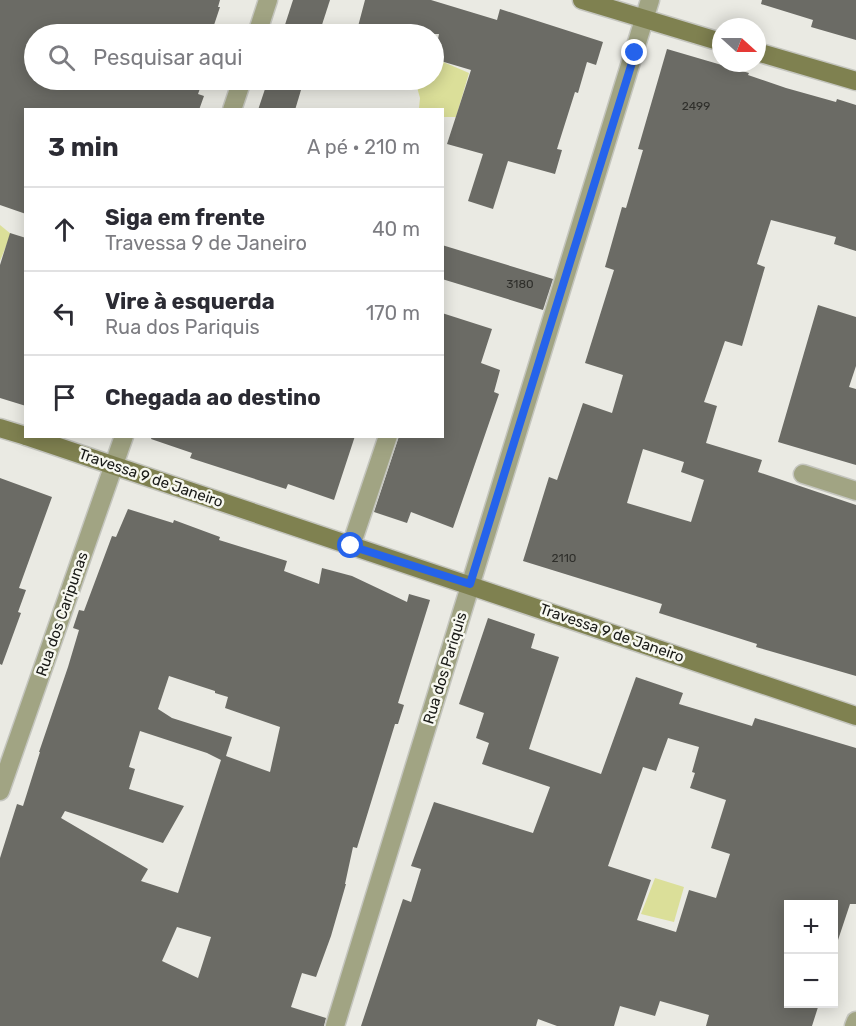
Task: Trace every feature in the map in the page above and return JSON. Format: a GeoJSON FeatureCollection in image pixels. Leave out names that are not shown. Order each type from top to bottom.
{"type":"FeatureCollection","features":[{"type":"Feature","properties":{"kind":"main road"},"geometry":{"type":"LineString","coordinates":[[582,0],[712,39]]}},
{"type":"Feature","properties":{"kind":"main road"},"geometry":{"type":"LineString","coordinates":[[766,55],[856,81]]}},
{"type":"Feature","properties":{"kind":"main road","name":"Travessa 9 de Janeiro"},"geometry":{"type":"LineString","coordinates":[[0,428],[24,435]]}},
{"type":"Feature","properties":{"kind":"main road","name":"Travessa 9 de Janeiro"},"geometry":{"type":"LineString","coordinates":[[32,438],[856,716]]}},
{"type":"Feature","properties":{"kind":"street"},"geometry":{"type":"LineString","coordinates":[[260,24],[268,0]]}},
{"type":"Feature","properties":{"kind":"street","name":"Rua dos Pariquis"},"geometry":{"type":"LineString","coordinates":[[335,1026],[650,0]]}},
{"type":"Feature","properties":{"kind":"street"},"geometry":{"type":"LineString","coordinates":[[233,108],[239,90]]}},
{"type":"Feature","properties":{"kind":"street","name":"Rua dos Caripunas"},"geometry":{"type":"LineString","coordinates":[[0,791],[123,438]]}},
{"type":"Feature","properties":{"kind":"street"},"geometry":{"type":"LineString","coordinates":[[351,546],[386,438]]}},
{"type":"Feature","properties":{"kind":"street"},"geometry":{"type":"LineString","coordinates":[[803,474],[856,491]]}},
{"type":"Feature","properties":{"kind":"street"},"geometry":{"type":"LineString","coordinates":[[854,1026],[856,1021]]}},
{"type":"Feature","properties":{"kind":"green space"},"geometry":{"type":"Polygon","coordinates":[[[444,62],[469,73],[456,117],[444,117],[444,108],[419,108],[418,90],[444,90],[444,62]]]}},
{"type":"Feature","properties":{"kind":"green space"},"geometry":{"type":"Polygon","coordinates":[[[0,225],[11,234],[0,261],[0,225]]]}},
{"type":"Feature","properties":{"kind":"green space"},"geometry":{"type":"Polygon","coordinates":[[[655,878],[684,887],[674,922],[641,914],[655,878]]]}},
{"type":"Feature","properties":{"kind":"building"},"geometry":{"type":"Polygon","coordinates":[[[0,0],[220,0],[214,24],[24,24],[24,90],[199,90],[198,94],[204,96],[200,108],[24,108],[24,213],[0,205],[0,0]]]}},
{"type":"Feature","properties":{"kind":"building"},"geometry":{"type":"Polygon","coordinates":[[[293,0],[330,0],[322,24],[285,24],[293,0]]]}},
{"type":"Feature","properties":{"kind":"building"},"geometry":{"type":"Polygon","coordinates":[[[365,0],[431,0],[497,20],[500,9],[603,42],[596,65],[587,62],[578,93],[575,92],[557,149],[562,150],[555,174],[508,161],[493,209],[468,201],[483,154],[447,144],[471,70],[444,62],[444,24],[359,24],[365,0]]]}},
{"type":"Feature","properties":{"kind":"building"},"geometry":{"type":"Polygon","coordinates":[[[762,0],[856,0],[856,40],[811,27],[813,20],[761,4],[762,0]]]}},
{"type":"Feature","properties":{"kind":"building"},"geometry":{"type":"Polygon","coordinates":[[[667,49],[712,62],[712,72],[746,72],[749,73],[748,75],[786,88],[836,102],[837,99],[856,105],[856,251],[834,244],[836,237],[771,220],[757,264],[765,267],[742,346],[725,341],[704,402],[717,406],[706,443],[762,460],[758,472],[856,505],[856,676],[756,647],[757,644],[659,613],[662,604],[523,561],[549,477],[557,480],[583,403],[612,413],[623,375],[585,363],[614,270],[605,267],[622,207],[626,208],[643,150],[638,149],[667,49]],[[643,449],[627,503],[691,522],[704,480],[681,472],[684,462],[643,449]]]}},
{"type":"Feature","properties":{"kind":"building"},"geometry":{"type":"Polygon","coordinates":[[[265,90],[301,90],[296,108],[259,108],[265,90]]]}},
{"type":"Feature","properties":{"kind":"building"},"geometry":{"type":"Polygon","coordinates":[[[10,233],[24,237],[24,405],[0,398],[0,265],[10,233]]]}},
{"type":"Feature","properties":{"kind":"building"},"geometry":{"type":"Polygon","coordinates":[[[444,246],[553,279],[543,310],[444,280],[444,246]]]}},
{"type":"Feature","properties":{"kind":"building"},"geometry":{"type":"Polygon","coordinates":[[[818,305],[856,317],[856,366],[849,387],[856,389],[856,465],[778,442],[818,305]]]}},
{"type":"Feature","properties":{"kind":"building"},"geometry":{"type":"Polygon","coordinates":[[[444,314],[492,329],[481,363],[500,370],[494,392],[499,394],[453,528],[411,512],[407,523],[374,512],[398,438],[444,438],[444,314]]]}},
{"type":"Feature","properties":{"kind":"building"},"geometry":{"type":"Polygon","coordinates":[[[354,438],[334,500],[288,484],[286,489],[190,458],[192,453],[151,439],[354,438]]]}},
{"type":"Feature","properties":{"kind":"building"},"geometry":{"type":"Polygon","coordinates":[[[0,478],[52,497],[19,588],[26,590],[18,612],[21,613],[2,665],[0,664],[0,478]]]}},
{"type":"Feature","properties":{"kind":"building"},"geometry":{"type":"Polygon","coordinates":[[[128,509],[173,523],[174,520],[220,537],[219,540],[287,561],[284,571],[319,584],[322,568],[352,576],[407,602],[409,594],[430,600],[398,703],[404,705],[398,724],[395,724],[357,848],[353,847],[346,884],[331,936],[316,977],[302,973],[291,1007],[326,1018],[324,1026],[0,1026],[0,858],[17,804],[23,806],[68,667],[79,630],[73,628],[79,610],[84,611],[112,536],[116,537],[128,509]],[[169,676],[158,709],[172,718],[232,737],[226,756],[270,772],[280,727],[225,708],[228,697],[169,676]],[[140,731],[129,767],[135,769],[129,789],[184,806],[163,843],[65,811],[61,818],[148,869],[141,881],[178,893],[221,760],[207,753],[140,731]],[[177,927],[162,961],[198,978],[211,937],[177,927]]]}},
{"type":"Feature","properties":{"kind":"building"},"geometry":{"type":"Polygon","coordinates":[[[488,618],[535,634],[531,648],[559,657],[529,749],[601,774],[636,677],[683,693],[679,704],[752,726],[755,718],[856,748],[856,904],[850,904],[838,940],[838,900],[784,900],[784,1008],[818,1008],[812,1026],[706,1026],[709,1015],[660,1001],[655,1016],[620,1006],[614,1026],[557,1026],[538,1019],[536,1026],[361,1026],[403,899],[411,902],[421,869],[411,866],[434,802],[533,833],[550,787],[482,764],[489,743],[476,738],[484,713],[459,704],[488,618]],[[668,738],[656,771],[643,767],[608,866],[651,880],[637,920],[676,932],[689,890],[716,898],[730,854],[711,848],[726,800],[690,788],[695,773],[692,772],[699,747],[668,738]]]}},
{"type":"Feature","properties":{"kind":"route"},"geometry":{"type":"LineString","coordinates":[[351,546],[470,584],[635,53]]}}]}
